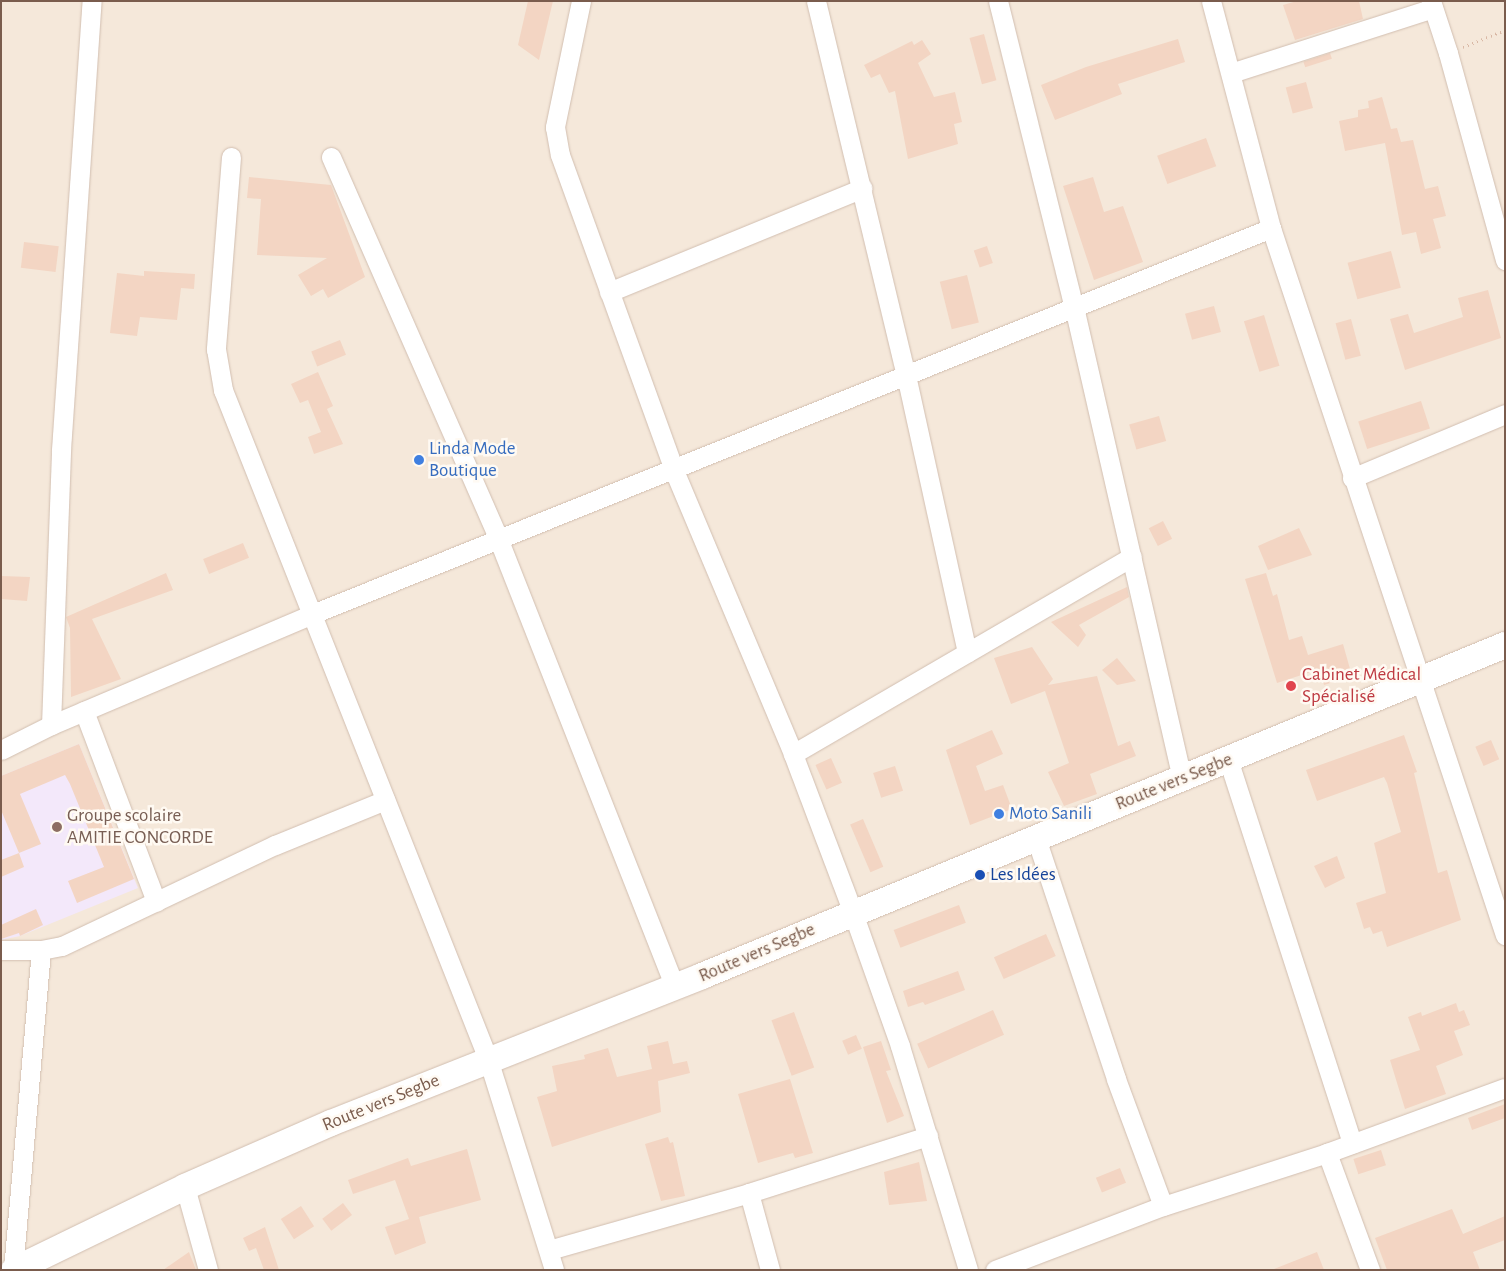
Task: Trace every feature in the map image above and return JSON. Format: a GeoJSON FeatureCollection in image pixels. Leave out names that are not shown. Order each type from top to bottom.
{"type":"FeatureCollection","features":[{"type":"Feature","properties":{"kind":"main road","name":"Route vers Segbe"},"geometry":{"type":"LineString","coordinates":[[14,1270],[185,1187],[331,1122],[675,987],[1505,645]]}},
{"type":"Feature","properties":{"kind":"street"},"geometry":{"type":"LineString","coordinates":[[51,725],[61,450],[92,1]]}},
{"type":"Feature","properties":{"kind":"street"},"geometry":{"type":"LineString","coordinates":[[581,1],[555,134],[609,292],[673,468],[793,754],[853,913],[928,1136],[968,1270]]}},
{"type":"Feature","properties":{"kind":"street"},"geometry":{"type":"LineString","coordinates":[[816,1],[906,375],[967,652]]}},
{"type":"Feature","properties":{"kind":"street"},"geometry":{"type":"LineString","coordinates":[[998,1],[1074,307],[1182,779]]}},
{"type":"Feature","properties":{"kind":"street"},"geometry":{"type":"LineString","coordinates":[[1212,1],[1271,228],[1418,680],[1498,880],[1505,935]]}},
{"type":"Feature","properties":{"kind":"street"},"geometry":{"type":"LineString","coordinates":[[1230,73],[1432,5],[1448,53],[1505,260]]}},
{"type":"Feature","properties":{"kind":"street"},"geometry":{"type":"LineString","coordinates":[[231,157],[217,370],[310,615],[488,1059],[554,1270]]}},
{"type":"Feature","properties":{"kind":"street"},"geometry":{"type":"LineString","coordinates":[[331,157],[498,538],[675,987]]}},
{"type":"Feature","properties":{"kind":"street"},"geometry":{"type":"LineString","coordinates":[[609,292],[862,188]]}},
{"type":"Feature","properties":{"kind":"street"},"geometry":{"type":"LineString","coordinates":[[1,750],[51,725],[310,615],[1271,228]]}},
{"type":"Feature","properties":{"kind":"street"},"geometry":{"type":"LineString","coordinates":[[1352,478],[1505,414]]}},
{"type":"Feature","properties":{"kind":"street"},"geometry":{"type":"LineString","coordinates":[[793,754],[1132,557]]}},
{"type":"Feature","properties":{"kind":"street"},"geometry":{"type":"LineString","coordinates":[[84,711],[156,902]]}},
{"type":"Feature","properties":{"kind":"street"},"geometry":{"type":"LineString","coordinates":[[1228,759],[1352,1143]]}},
{"type":"Feature","properties":{"kind":"street"},"geometry":{"type":"LineString","coordinates":[[1,950],[41,950],[62,946],[275,845],[385,800]]}},
{"type":"Feature","properties":{"kind":"street"},"geometry":{"type":"LineString","coordinates":[[1036,838],[1116,1079],[1163,1206]]}},
{"type":"Feature","properties":{"kind":"street"},"geometry":{"type":"LineString","coordinates":[[14,1270],[41,950]]}},
{"type":"Feature","properties":{"kind":"street"},"geometry":{"type":"LineString","coordinates":[[995,1270],[1163,1206],[1327,1153],[1505,1088]]}},
{"type":"Feature","properties":{"kind":"street"},"geometry":{"type":"LineString","coordinates":[[549,1250],[749,1193],[928,1136]]}},
{"type":"Feature","properties":{"kind":"street"},"geometry":{"type":"LineString","coordinates":[[1327,1153],[1370,1270]]}},
{"type":"Feature","properties":{"kind":"street"},"geometry":{"type":"LineString","coordinates":[[185,1187],[208,1270]]}},
{"type":"Feature","properties":{"kind":"street"},"geometry":{"type":"LineString","coordinates":[[749,1193],[770,1270]]}},
{"type":"Feature","properties":{"kind":"path"},"geometry":{"type":"LineString","coordinates":[[1448,53],[1505,30]]}},
{"type":"Feature","properties":{"kind":"shaded area"},"geometry":{"type":"Polygon","coordinates":[[[1,1],[1505,1],[1505,1270],[1,1270],[1,1]]]}},
{"type":"Feature","properties":{"kind":"shaded area","name":"Groupe scolaire AMITIE CONCORDE"},"geometry":{"type":"Polygon","coordinates":[[[79,744],[138,888],[20,936],[1,940],[1,776],[79,744]]]}},
{"type":"Feature","properties":{"kind":"building"},"geometry":{"type":"Polygon","coordinates":[[[528,1],[553,1],[539,60],[518,45],[528,1]]]}},
{"type":"Feature","properties":{"kind":"building"},"geometry":{"type":"Polygon","coordinates":[[[1297,1],[1359,1],[1363,19],[1295,40],[1283,5],[1297,1]]]}},
{"type":"Feature","properties":{"kind":"building"},"geometry":{"type":"Polygon","coordinates":[[[984,34],[996,80],[982,84],[970,38],[984,34]]]}},
{"type":"Feature","properties":{"kind":"building"},"geometry":{"type":"Polygon","coordinates":[[[1178,39],[1185,62],[1118,84],[1122,94],[1055,120],[1041,85],[1086,67],[1178,39]]]}},
{"type":"Feature","properties":{"kind":"building"},"geometry":{"type":"Polygon","coordinates":[[[922,40],[931,54],[918,63],[934,97],[955,92],[962,122],[954,124],[958,144],[908,159],[895,91],[889,93],[880,74],[871,78],[864,65],[912,41],[914,45],[922,40]]]}},
{"type":"Feature","properties":{"kind":"building"},"geometry":{"type":"Polygon","coordinates":[[[1330,53],[1332,59],[1305,67],[1303,62],[1330,53]]]}},
{"type":"Feature","properties":{"kind":"building"},"geometry":{"type":"Polygon","coordinates":[[[1306,82],[1313,108],[1293,114],[1286,87],[1306,82]]]}},
{"type":"Feature","properties":{"kind":"building"},"geometry":{"type":"Polygon","coordinates":[[[1382,97],[1391,129],[1397,128],[1401,142],[1413,140],[1425,189],[1438,186],[1446,216],[1433,219],[1441,248],[1421,254],[1416,232],[1402,235],[1385,143],[1345,151],[1339,121],[1358,117],[1358,110],[1369,108],[1368,101],[1382,97]]]}},
{"type":"Feature","properties":{"kind":"building"},"geometry":{"type":"Polygon","coordinates":[[[1206,138],[1216,166],[1167,184],[1157,156],[1206,138]]]}},
{"type":"Feature","properties":{"kind":"building"},"geometry":{"type":"Polygon","coordinates":[[[249,177],[331,185],[365,277],[328,298],[323,289],[311,296],[298,275],[327,258],[257,255],[261,199],[247,198],[249,177]]]}},
{"type":"Feature","properties":{"kind":"building"},"geometry":{"type":"Polygon","coordinates":[[[1093,177],[1104,212],[1123,206],[1143,262],[1094,280],[1063,186],[1093,177]]]}},
{"type":"Feature","properties":{"kind":"building"},"geometry":{"type":"Polygon","coordinates":[[[24,242],[59,246],[56,272],[21,268],[24,242]]]}},
{"type":"Feature","properties":{"kind":"building"},"geometry":{"type":"Polygon","coordinates":[[[987,246],[993,263],[980,268],[974,251],[987,246]]]}},
{"type":"Feature","properties":{"kind":"building"},"geometry":{"type":"Polygon","coordinates":[[[1391,251],[1401,288],[1357,299],[1348,263],[1391,251]]]}},
{"type":"Feature","properties":{"kind":"building"},"geometry":{"type":"Polygon","coordinates":[[[144,271],[195,274],[194,289],[181,288],[177,320],[140,317],[137,336],[110,333],[117,273],[144,276],[144,271]]]}},
{"type":"Feature","properties":{"kind":"building"},"geometry":{"type":"Polygon","coordinates":[[[967,275],[979,323],[952,329],[940,282],[967,275]]]}},
{"type":"Feature","properties":{"kind":"building"},"geometry":{"type":"Polygon","coordinates":[[[1488,290],[1501,338],[1405,370],[1390,319],[1408,314],[1414,333],[1463,317],[1458,298],[1488,290]]]}},
{"type":"Feature","properties":{"kind":"building"},"geometry":{"type":"Polygon","coordinates":[[[1214,306],[1221,332],[1192,340],[1185,314],[1214,306]]]}},
{"type":"Feature","properties":{"kind":"building"},"geometry":{"type":"Polygon","coordinates":[[[1264,315],[1279,366],[1259,372],[1244,321],[1264,315]]]}},
{"type":"Feature","properties":{"kind":"building"},"geometry":{"type":"Polygon","coordinates":[[[1351,319],[1361,356],[1345,360],[1336,323],[1351,319]]]}},
{"type":"Feature","properties":{"kind":"building"},"geometry":{"type":"Polygon","coordinates":[[[340,340],[346,355],[317,366],[311,352],[340,340]]]}},
{"type":"Feature","properties":{"kind":"building"},"geometry":{"type":"Polygon","coordinates":[[[318,372],[333,406],[327,409],[343,444],[314,454],[308,437],[321,432],[308,400],[300,403],[291,384],[318,372]]]}},
{"type":"Feature","properties":{"kind":"building"},"geometry":{"type":"Polygon","coordinates":[[[1421,401],[1430,429],[1367,449],[1358,421],[1421,401]]]}},
{"type":"Feature","properties":{"kind":"building"},"geometry":{"type":"Polygon","coordinates":[[[1159,416],[1166,441],[1136,450],[1129,425],[1159,416]]]}},
{"type":"Feature","properties":{"kind":"building"},"geometry":{"type":"Polygon","coordinates":[[[1163,521],[1172,539],[1158,546],[1149,528],[1163,521]]]}},
{"type":"Feature","properties":{"kind":"building"},"geometry":{"type":"Polygon","coordinates":[[[1299,528],[1312,555],[1268,570],[1258,546],[1299,528]]]}},
{"type":"Feature","properties":{"kind":"building"},"geometry":{"type":"Polygon","coordinates":[[[243,543],[249,558],[209,574],[203,559],[243,543]]]}},
{"type":"Feature","properties":{"kind":"building"},"geometry":{"type":"Polygon","coordinates":[[[166,573],[173,590],[92,619],[121,679],[71,697],[70,628],[66,617],[166,573]]]}},
{"type":"Feature","properties":{"kind":"building"},"geometry":{"type":"Polygon","coordinates":[[[1266,573],[1273,596],[1277,594],[1289,640],[1302,636],[1308,655],[1343,644],[1352,676],[1324,685],[1320,669],[1277,683],[1245,579],[1266,573]]]}},
{"type":"Feature","properties":{"kind":"building"},"geometry":{"type":"Polygon","coordinates":[[[1,576],[30,577],[27,601],[1,599],[1,576]]]}},
{"type":"Feature","properties":{"kind":"building"},"geometry":{"type":"Polygon","coordinates":[[[1127,587],[1129,597],[1079,625],[1086,635],[1078,647],[1051,622],[1127,587]]]}},
{"type":"Feature","properties":{"kind":"building"},"geometry":{"type":"Polygon","coordinates":[[[1032,647],[1053,679],[1048,685],[1097,676],[1118,746],[1130,741],[1136,756],[1090,774],[1097,794],[1064,806],[1048,772],[1069,763],[1045,691],[1011,704],[994,658],[1032,647]]]}},
{"type":"Feature","properties":{"kind":"building"},"geometry":{"type":"Polygon","coordinates":[[[1117,658],[1136,681],[1117,685],[1102,670],[1117,658]]]}},
{"type":"Feature","properties":{"kind":"building"},"geometry":{"type":"Polygon","coordinates":[[[992,730],[1003,754],[976,766],[985,791],[1003,785],[1012,809],[970,825],[946,750],[992,730]]]}},
{"type":"Feature","properties":{"kind":"building"},"geometry":{"type":"Polygon","coordinates":[[[1404,735],[1417,772],[1414,773],[1438,873],[1447,870],[1461,920],[1387,947],[1382,931],[1373,934],[1370,927],[1364,929],[1356,903],[1386,893],[1374,843],[1401,832],[1387,783],[1384,777],[1317,801],[1306,770],[1404,735]]]}},
{"type":"Feature","properties":{"kind":"building"},"geometry":{"type":"Polygon","coordinates":[[[1491,740],[1499,759],[1484,766],[1475,747],[1491,740]]]}},
{"type":"Feature","properties":{"kind":"building"},"geometry":{"type":"Polygon","coordinates":[[[79,744],[134,879],[77,903],[68,881],[104,867],[65,775],[20,794],[41,844],[19,853],[1,810],[1,776],[79,744]]]}},
{"type":"Feature","properties":{"kind":"building"},"geometry":{"type":"Polygon","coordinates":[[[831,758],[842,783],[826,790],[815,765],[831,758]]]}},
{"type":"Feature","properties":{"kind":"building"},"geometry":{"type":"Polygon","coordinates":[[[895,766],[903,791],[881,798],[873,773],[895,766]]]}},
{"type":"Feature","properties":{"kind":"building"},"geometry":{"type":"Polygon","coordinates":[[[863,819],[883,867],[870,872],[850,824],[863,819]]]}},
{"type":"Feature","properties":{"kind":"building"},"geometry":{"type":"Polygon","coordinates":[[[19,853],[24,867],[1,877],[1,860],[19,853]]]}},
{"type":"Feature","properties":{"kind":"building"},"geometry":{"type":"Polygon","coordinates":[[[1337,856],[1345,878],[1325,888],[1314,866],[1337,856]]]}},
{"type":"Feature","properties":{"kind":"building"},"geometry":{"type":"Polygon","coordinates":[[[959,905],[966,923],[900,948],[894,930],[959,905]]]}},
{"type":"Feature","properties":{"kind":"building"},"geometry":{"type":"Polygon","coordinates":[[[36,909],[43,925],[20,936],[19,933],[1,939],[1,925],[36,909]]]}},
{"type":"Feature","properties":{"kind":"building"},"geometry":{"type":"Polygon","coordinates":[[[1046,934],[1056,956],[1004,979],[994,957],[1046,934]]]}},
{"type":"Feature","properties":{"kind":"building"},"geometry":{"type":"Polygon","coordinates":[[[958,971],[965,990],[925,1005],[923,1002],[908,1007],[903,991],[958,971]]]}},
{"type":"Feature","properties":{"kind":"building"},"geometry":{"type":"Polygon","coordinates":[[[1456,1003],[1459,1012],[1464,1010],[1470,1025],[1454,1031],[1463,1055],[1436,1066],[1446,1094],[1405,1109],[1390,1060],[1420,1050],[1408,1017],[1421,1012],[1422,1016],[1456,1003]]]}},
{"type":"Feature","properties":{"kind":"building"},"geometry":{"type":"Polygon","coordinates":[[[993,1010],[1004,1035],[928,1068],[917,1044],[993,1010]]]}},
{"type":"Feature","properties":{"kind":"building"},"geometry":{"type":"Polygon","coordinates":[[[794,1012],[814,1067],[792,1076],[771,1020],[794,1012]]]}},
{"type":"Feature","properties":{"kind":"building"},"geometry":{"type":"Polygon","coordinates":[[[856,1035],[862,1049],[848,1055],[842,1041],[856,1035]]]}},
{"type":"Feature","properties":{"kind":"building"},"geometry":{"type":"Polygon","coordinates":[[[668,1041],[673,1064],[687,1061],[690,1073],[658,1081],[661,1112],[552,1147],[537,1097],[557,1091],[552,1066],[585,1059],[584,1055],[608,1048],[617,1077],[652,1069],[647,1046],[668,1041]]]}},
{"type":"Feature","properties":{"kind":"building"},"geometry":{"type":"Polygon","coordinates":[[[881,1041],[891,1070],[886,1071],[904,1116],[887,1123],[863,1047],[881,1041]]]}},
{"type":"Feature","properties":{"kind":"building"},"geometry":{"type":"Polygon","coordinates":[[[790,1079],[813,1153],[795,1158],[793,1153],[758,1163],[738,1094],[790,1079]]]}},
{"type":"Feature","properties":{"kind":"building"},"geometry":{"type":"Polygon","coordinates":[[[1505,1104],[1505,1118],[1472,1130],[1468,1118],[1505,1104]]]}},
{"type":"Feature","properties":{"kind":"building"},"geometry":{"type":"Polygon","coordinates":[[[668,1137],[670,1143],[673,1142],[685,1196],[661,1201],[645,1144],[668,1137]]]}},
{"type":"Feature","properties":{"kind":"building"},"geometry":{"type":"Polygon","coordinates":[[[467,1149],[481,1200],[419,1217],[426,1243],[395,1255],[385,1227],[409,1219],[395,1180],[353,1194],[348,1180],[408,1158],[411,1166],[467,1149]]]}},
{"type":"Feature","properties":{"kind":"building"},"geometry":{"type":"Polygon","coordinates":[[[1381,1150],[1386,1165],[1358,1174],[1353,1159],[1381,1150]]]}},
{"type":"Feature","properties":{"kind":"building"},"geometry":{"type":"Polygon","coordinates":[[[919,1162],[927,1201],[889,1205],[884,1172],[919,1162]]]}},
{"type":"Feature","properties":{"kind":"building"},"geometry":{"type":"Polygon","coordinates":[[[1120,1168],[1126,1183],[1102,1193],[1096,1178],[1120,1168]]]}},
{"type":"Feature","properties":{"kind":"building"},"geometry":{"type":"Polygon","coordinates":[[[343,1203],[352,1215],[331,1231],[322,1219],[343,1203]]]}},
{"type":"Feature","properties":{"kind":"building"},"geometry":{"type":"Polygon","coordinates":[[[301,1206],[314,1226],[294,1239],[281,1219],[301,1206]]]}},
{"type":"Feature","properties":{"kind":"building"},"geometry":{"type":"Polygon","coordinates":[[[1452,1209],[1463,1234],[1505,1216],[1505,1240],[1473,1252],[1480,1270],[1387,1270],[1375,1238],[1452,1209]]]}},
{"type":"Feature","properties":{"kind":"building"},"geometry":{"type":"Polygon","coordinates":[[[265,1227],[279,1270],[264,1270],[256,1248],[249,1251],[243,1238],[265,1227]]]}},
{"type":"Feature","properties":{"kind":"building"},"geometry":{"type":"Polygon","coordinates":[[[189,1252],[196,1270],[163,1270],[189,1252]]]}},
{"type":"Feature","properties":{"kind":"building"},"geometry":{"type":"Polygon","coordinates":[[[1317,1252],[1324,1270],[1274,1270],[1274,1269],[1317,1252]]]}},
{"type":"Feature","properties":{"kind":"place","name":"Linda Mode Boutique"},"geometry":{"type":"Point","coordinates":[419,460]}},
{"type":"Feature","properties":{"kind":"place","name":"Cabinet Médical Spécialisé"},"geometry":{"type":"Point","coordinates":[1291,686]}},
{"type":"Feature","properties":{"kind":"place","name":"Moto Sanili"},"geometry":{"type":"Point","coordinates":[999,814]}},
{"type":"Feature","properties":{"kind":"place","name":"Groupe scolaire AMITIE CONCORDE"},"geometry":{"type":"Point","coordinates":[57,827]}},
{"type":"Feature","properties":{"kind":"place","name":"Les Idées"},"geometry":{"type":"Point","coordinates":[980,875]}}]}
